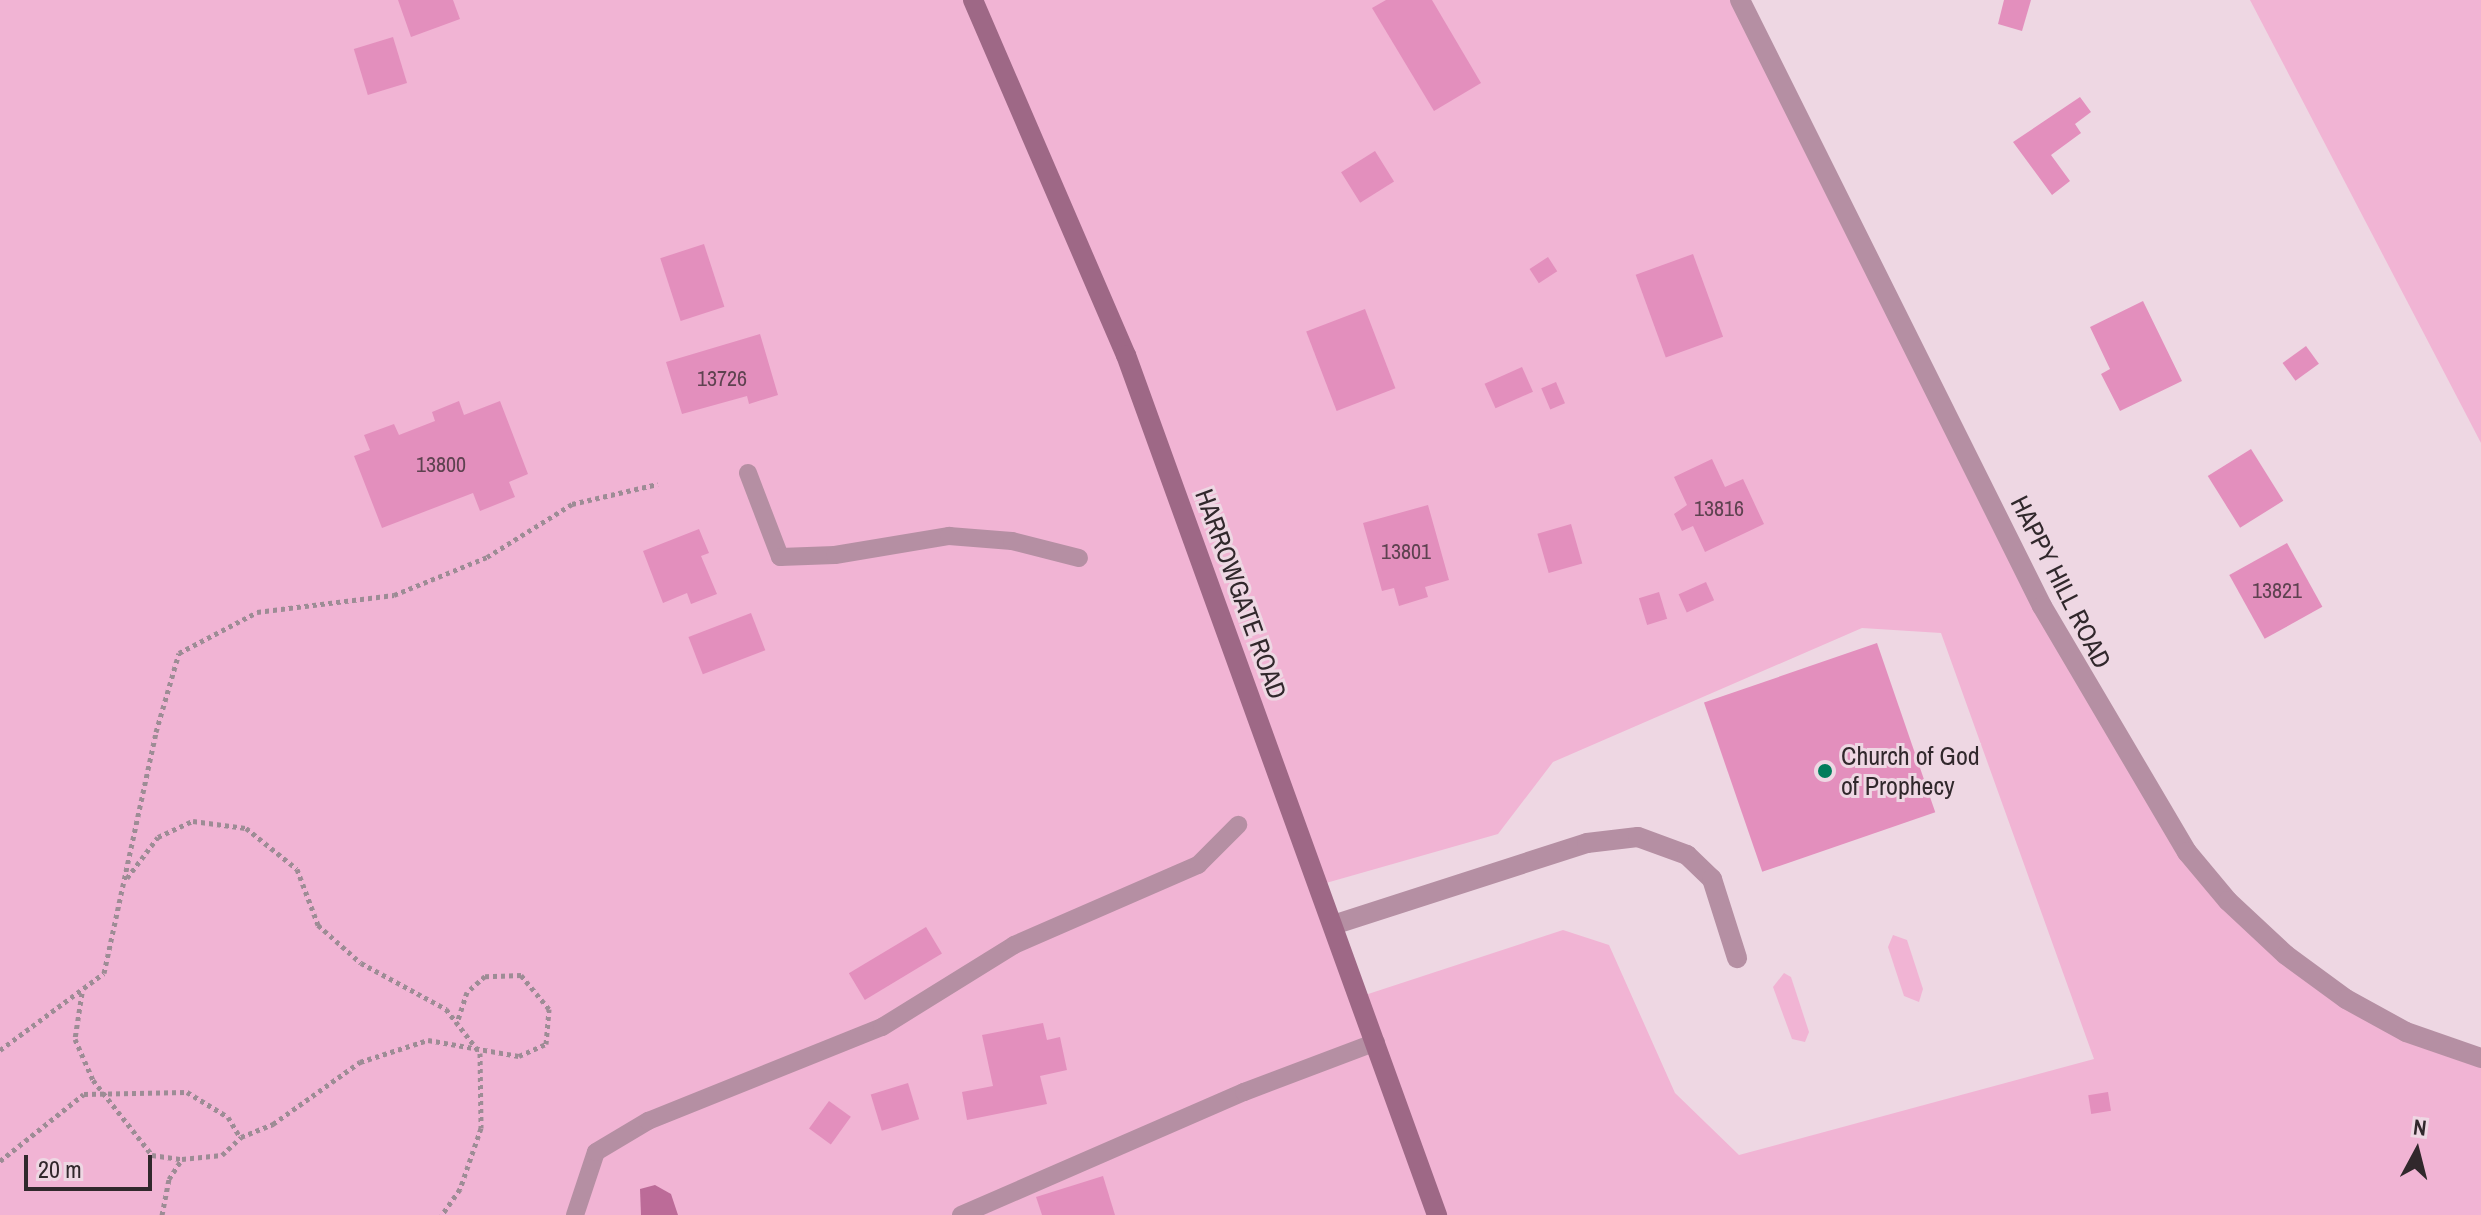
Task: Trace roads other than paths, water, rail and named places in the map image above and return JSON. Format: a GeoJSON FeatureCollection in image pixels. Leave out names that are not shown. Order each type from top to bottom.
{"type":"FeatureCollection","features":[{"type":"Feature","properties":{"kind":"main road","name":"HARROWGATE ROAD"},"geometry":{"type":"LineString","coordinates":[[973,0],[1126,355],[1437,1215]]}},
{"type":"Feature","properties":{"kind":"street","name":"HAPPY HILL ROAD"},"geometry":{"type":"LineString","coordinates":[[1740,0],[2042,606],[2187,852],[2228,901],[2286,955],[2346,999],[2406,1032],[2481,1058]]}},
{"type":"Feature","properties":{"kind":"street"},"geometry":{"type":"LineString","coordinates":[[1333,925],[1587,843],[1638,837],[1687,855],[1712,879],[1737,958]]}},
{"type":"Feature","properties":{"kind":"lane"},"geometry":{"type":"LineString","coordinates":[[748,473],[780,557],[835,555],[949,536],[1012,541],[1079,558]]}},
{"type":"Feature","properties":{"kind":"lane"},"geometry":{"type":"LineString","coordinates":[[575,1215],[596,1152],[648,1121],[882,1027],[1014,945],[1198,865],[1238,825]]}},
{"type":"Feature","properties":{"kind":"lane"},"geometry":{"type":"LineString","coordinates":[[961,1215],[1244,1092],[1376,1042]]}},
{"type":"Feature","properties":{"kind":"place","name":"Church of God of Prophecy"},"geometry":{"type":"Point","coordinates":[1825,771]}}]}
